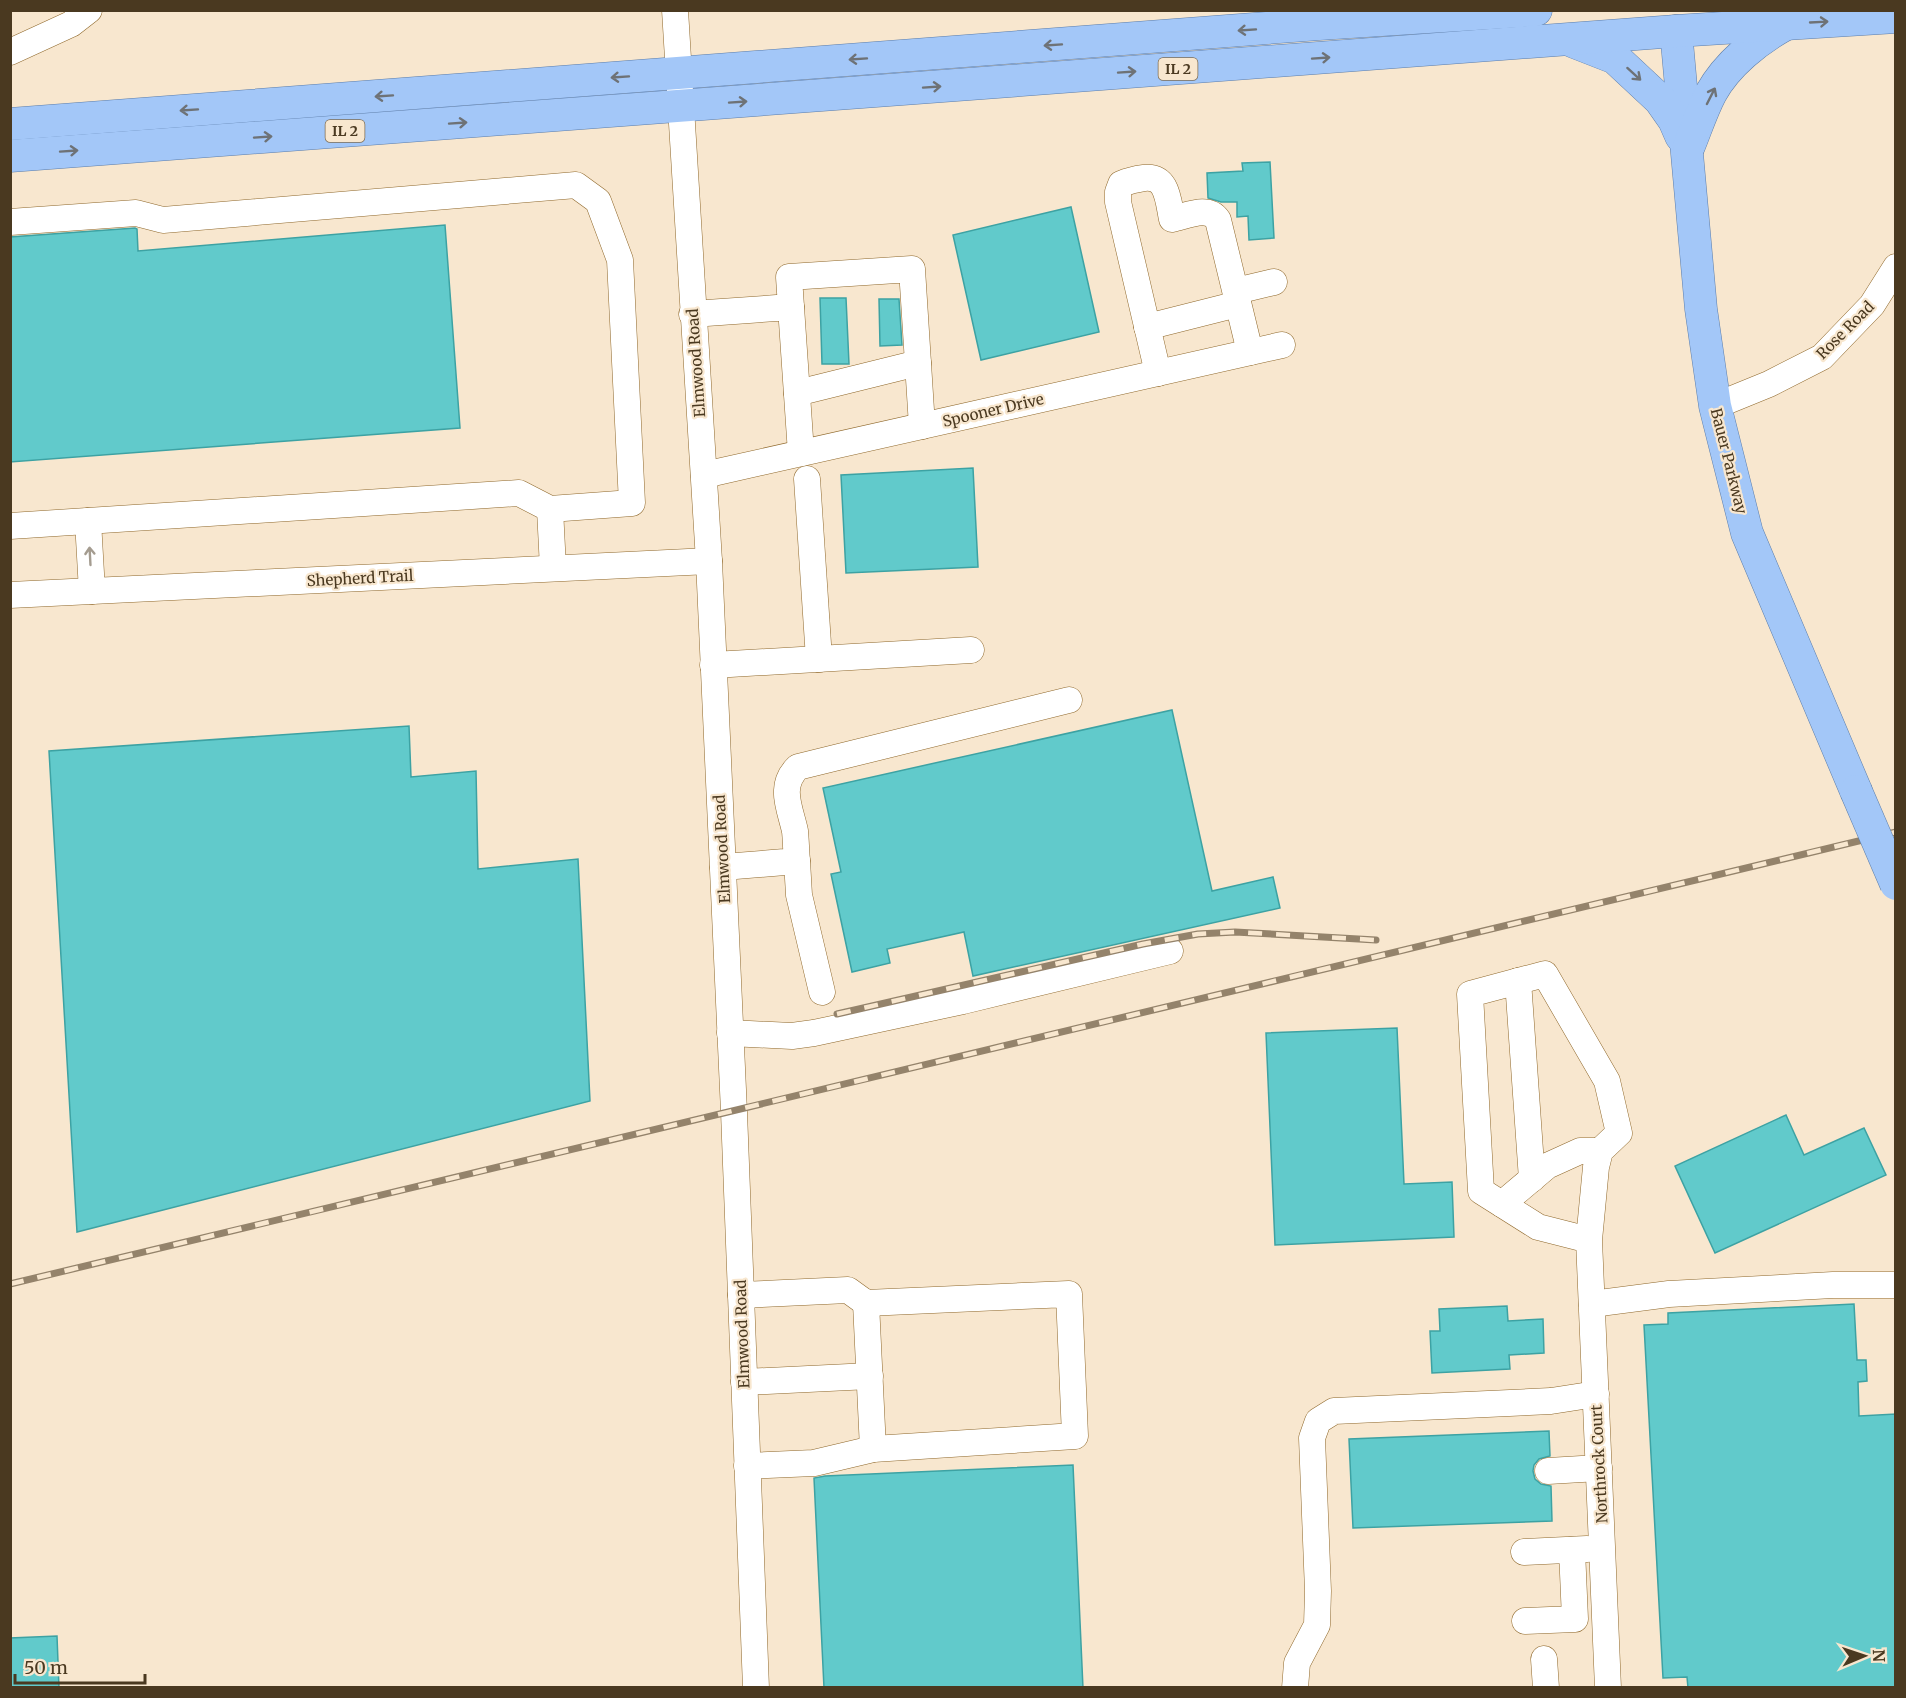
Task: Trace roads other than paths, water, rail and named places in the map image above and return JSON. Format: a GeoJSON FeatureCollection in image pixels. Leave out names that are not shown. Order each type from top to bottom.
{"type":"FeatureCollection","features":[{"type":"Feature","properties":{"kind":"main road","name":"IL 2"},"geometry":{"type":"LineString","coordinates":[[10,124],[1319,24],[1536,10]]}},
{"type":"Feature","properties":{"kind":"main road","name":"IL 2"},"geometry":{"type":"LineString","coordinates":[[10,156],[1564,39],[1676,21],[1787,24],[1896,17]]}},
{"type":"Feature","properties":{"kind":"main road","name":"Bauer Parkway"},"geometry":{"type":"LineString","coordinates":[[1676,21],[1701,309],[1715,406],[1747,533],[1896,884]]}},
{"type":"Feature","properties":{"kind":"main road"},"geometry":{"type":"LineString","coordinates":[[1687,149],[1711,93],[1725,72],[1760,40],[1787,24]]}},
{"type":"Feature","properties":{"kind":"main road"},"geometry":{"type":"LineString","coordinates":[[1564,39],[1615,57],[1639,78],[1660,100],[1674,120],[1687,149]]}},
{"type":"Feature","properties":{"kind":"street"},"geometry":{"type":"LineString","coordinates":[[10,52],[71,24],[89,10]]}},
{"type":"Feature","properties":{"kind":"street","name":"Elmwood Road"},"geometry":{"type":"LineString","coordinates":[[675,10],[709,561],[756,1688]]}},
{"type":"Feature","properties":{"kind":"street"},"geometry":{"type":"LineString","coordinates":[[1158,373],[1119,202],[1118,192],[1121,184],[1126,182],[1152,177],[1160,180],[1164,186],[1172,219],[1206,211],[1214,213],[1218,220],[1250,352]]}},
{"type":"Feature","properties":{"kind":"street"},"geometry":{"type":"LineString","coordinates":[[10,222],[136,213],[163,220],[576,185],[598,201],[620,260],[632,504],[550,509],[519,493],[10,526]]}},
{"type":"Feature","properties":{"kind":"street","name":"Rose Road"},"geometry":{"type":"LineString","coordinates":[[1715,406],[1769,384],[1822,357],[1872,305],[1896,267]]}},
{"type":"Feature","properties":{"kind":"street"},"geometry":{"type":"LineString","coordinates":[[801,453],[789,278],[912,269],[922,426]]}},
{"type":"Feature","properties":{"kind":"street"},"geometry":{"type":"LineString","coordinates":[[1147,327],[1237,298],[1274,282]]}},
{"type":"Feature","properties":{"kind":"street"},"geometry":{"type":"LineString","coordinates":[[692,314],[792,308]]}},
{"type":"Feature","properties":{"kind":"street","name":"Spooner Drive"},"geometry":{"type":"LineString","coordinates":[[704,475],[1282,345]]}},
{"type":"Feature","properties":{"kind":"street"},"geometry":{"type":"LineString","coordinates":[[797,393],[918,363]]}},
{"type":"Feature","properties":{"kind":"street"},"geometry":{"type":"LineString","coordinates":[[807,479],[819,659]]}},
{"type":"Feature","properties":{"kind":"street"},"geometry":{"type":"LineString","coordinates":[[550,509],[553,568]]}},
{"type":"Feature","properties":{"kind":"street"},"geometry":{"type":"LineString","coordinates":[[88,521],[92,591]]}},
{"type":"Feature","properties":{"kind":"street","name":"Shepherd Trail"},"geometry":{"type":"LineString","coordinates":[[10,595],[709,561]]}},
{"type":"Feature","properties":{"kind":"street"},"geometry":{"type":"LineString","coordinates":[[713,665],[970,650]]}},
{"type":"Feature","properties":{"kind":"street"},"geometry":{"type":"LineString","coordinates":[[822,992],[800,895],[795,833],[786,788],[792,773],[798,767],[1069,700]]}},
{"type":"Feature","properties":{"kind":"street"},"geometry":{"type":"LineString","coordinates":[[723,867],[797,861]]}},
{"type":"Feature","properties":{"kind":"street"},"geometry":{"type":"LineString","coordinates":[[730,1033],[792,1036],[814,1033],[963,1001],[1170,951]]}},
{"type":"Feature","properties":{"kind":"street"},"geometry":{"type":"LineString","coordinates":[[1502,1204],[1547,1166],[1580,1151],[1600,1151],[1619,1133],[1607,1081],[1545,974],[1470,994],[1481,1191],[1539,1227],[1589,1240]]}},
{"type":"Feature","properties":{"kind":"street"},"geometry":{"type":"LineString","coordinates":[[1518,981],[1532,1179]]}},
{"type":"Feature","properties":{"kind":"street","name":"Northrock Court"},"geometry":{"type":"LineString","coordinates":[[1600,1151],[1596,1167],[1589,1240],[1608,1688]]}},
{"type":"Feature","properties":{"kind":"street"},"geometry":{"type":"LineString","coordinates":[[1592,1304],[1669,1294],[1833,1285],[1896,1285]]}},
{"type":"Feature","properties":{"kind":"street"},"geometry":{"type":"LineString","coordinates":[[741,1295],[848,1290],[866,1303],[1069,1294],[1075,1436],[873,1449],[814,1463],[747,1466]]}},
{"type":"Feature","properties":{"kind":"street"},"geometry":{"type":"LineString","coordinates":[[866,1303],[873,1449]]}},
{"type":"Feature","properties":{"kind":"street"},"geometry":{"type":"LineString","coordinates":[[744,1382],[870,1376]]}},
{"type":"Feature","properties":{"kind":"street"},"geometry":{"type":"LineString","coordinates":[[1295,1688],[1297,1663],[1317,1625],[1318,1591],[1312,1438],[1318,1420],[1334,1411],[1551,1401],[1596,1394]]}},
{"type":"Feature","properties":{"kind":"street"},"geometry":{"type":"LineString","coordinates":[[1548,1471],[1599,1468]]}},
{"type":"Feature","properties":{"kind":"street"},"geometry":{"type":"LineString","coordinates":[[1524,1552],[1602,1549]]}},
{"type":"Feature","properties":{"kind":"street"},"geometry":{"type":"LineString","coordinates":[[1525,1621],[1575,1619],[1572,1550]]}},
{"type":"Feature","properties":{"kind":"street"},"geometry":{"type":"LineString","coordinates":[[1544,1659],[1546,1688]]}},
{"type":"Feature","properties":{"kind":"railway"},"geometry":{"type":"LineString","coordinates":[[10,1284],[1896,832]]}},
{"type":"Feature","properties":{"kind":"railway"},"geometry":{"type":"LineString","coordinates":[[837,1014],[1143,944],[1198,934],[1235,932],[1376,940]]}}]}
